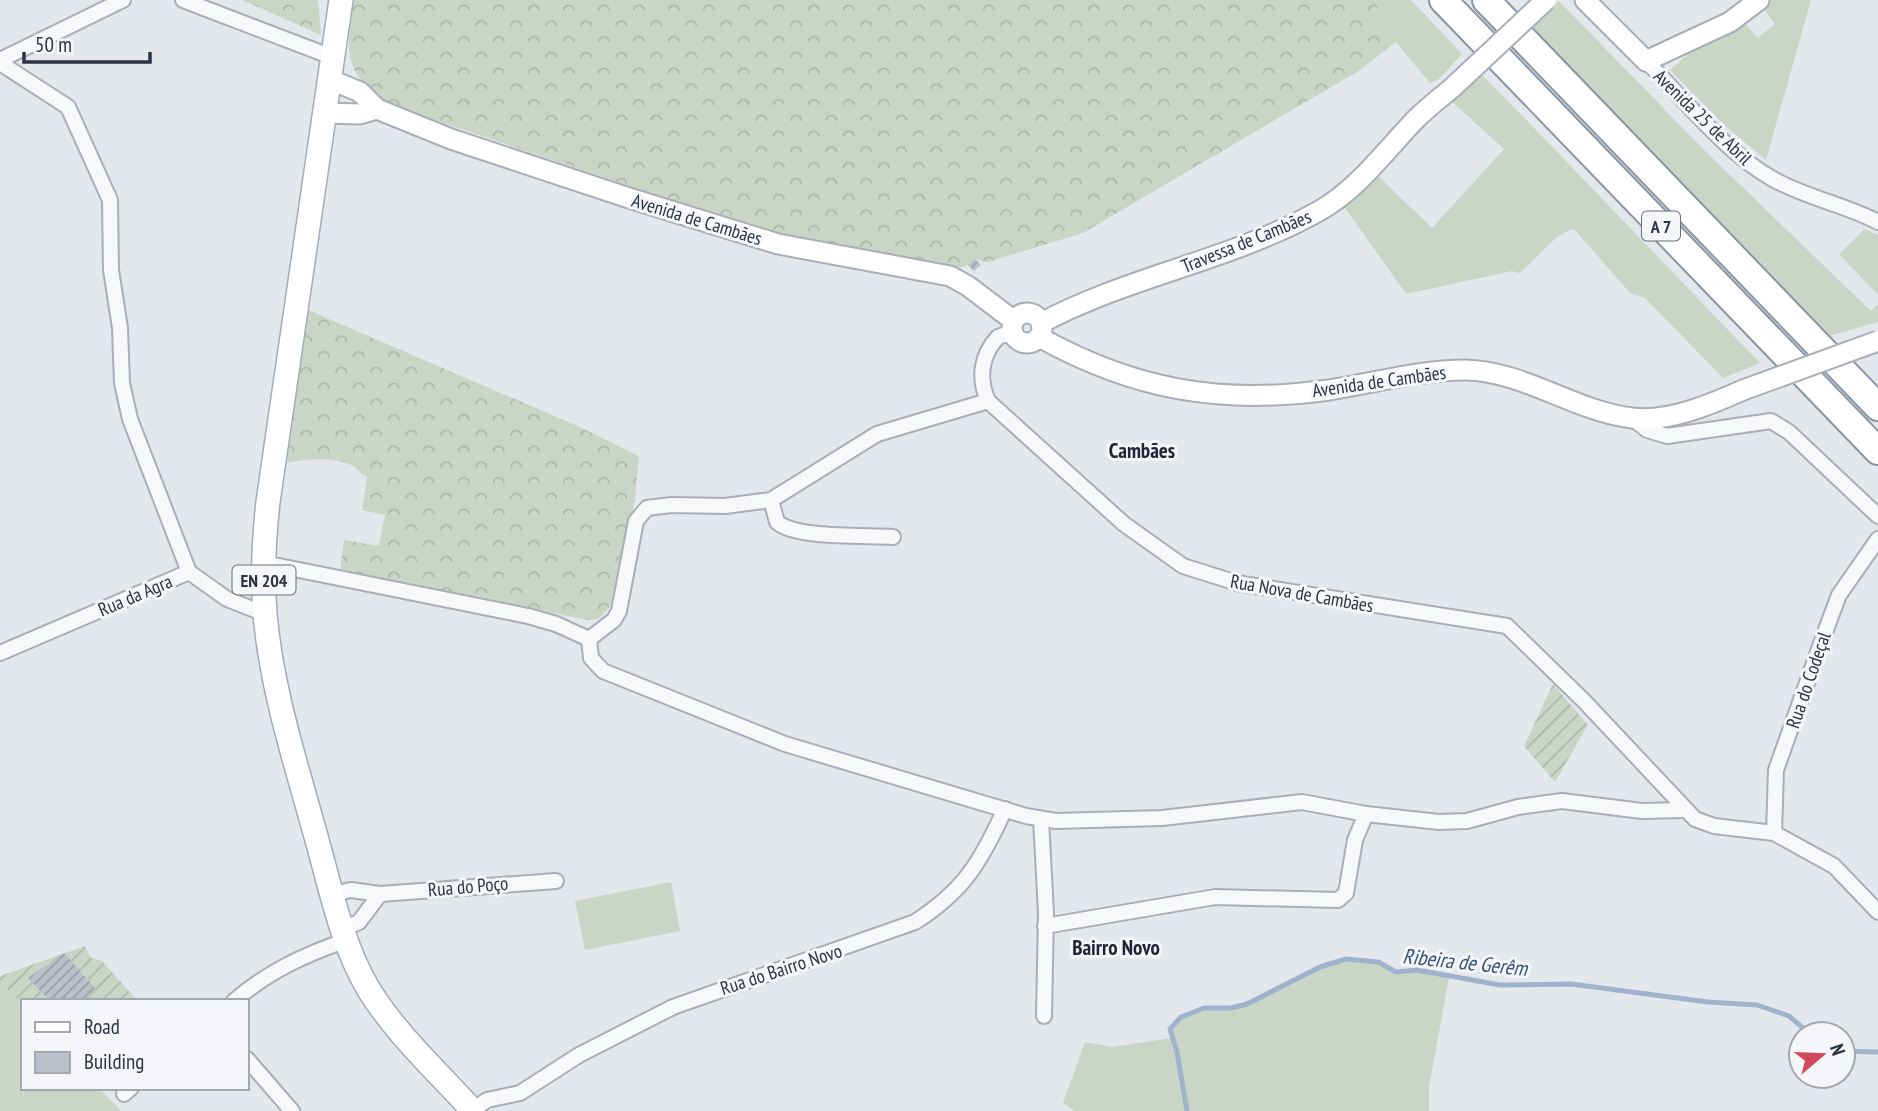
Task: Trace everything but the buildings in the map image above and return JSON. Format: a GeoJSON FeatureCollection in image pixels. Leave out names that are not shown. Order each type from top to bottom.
{"type":"FeatureCollection","features":[{"type":"Feature","properties":{"kind":"highway","name":"A 7"},"geometry":{"type":"LineString","coordinates":[[1443,0],[1878,451]]}},
{"type":"Feature","properties":{"kind":"highway","name":"A 7"},"geometry":{"type":"LineString","coordinates":[[1486,0],[1878,407]]}},
{"type":"Feature","properties":{"kind":"main road","name":"EN 204"},"geometry":{"type":"LineString","coordinates":[[341,0],[268,502],[264,563],[265,614],[277,682],[345,935],[371,992],[472,1111]]}},
{"type":"Feature","properties":{"kind":"street"},"geometry":{"type":"LineString","coordinates":[[123,0],[0,61],[68,107],[110,200],[111,270],[120,328],[122,383],[130,419],[189,572]]}},
{"type":"Feature","properties":{"kind":"street"},"geometry":{"type":"LineString","coordinates":[[183,0],[330,68]]}},
{"type":"Feature","properties":{"kind":"street","name":"Travessa de Cambães"},"geometry":{"type":"LineString","coordinates":[[1040,330],[1092,299],[1285,228],[1321,210],[1355,184],[1418,116],[1546,0]]}},
{"type":"Feature","properties":{"kind":"street","name":"Avenida 25 de Abril"},"geometry":{"type":"LineString","coordinates":[[1585,0],[1745,160],[1793,190],[1878,222]]}},
{"type":"Feature","properties":{"kind":"street"},"geometry":{"type":"LineString","coordinates":[[1646,61],[1730,22],[1759,0]]}},
{"type":"Feature","properties":{"kind":"street","name":"Avenida de Cambães"},"geometry":{"type":"LineString","coordinates":[[330,68],[377,109],[451,139],[778,244],[950,276],[1014,327],[1021,315],[1031,314],[1040,330],[1072,356],[1115,374],[1176,391],[1246,396],[1284,394],[1466,370],[1509,377],[1633,419],[1677,413],[1715,402],[1878,341]]}},
{"type":"Feature","properties":{"kind":"street","name":"Avenida de Cambães"},"geometry":{"type":"LineString","coordinates":[[324,113],[360,114],[377,109]]}},
{"type":"Feature","properties":{"kind":"street"},"geometry":{"type":"LineString","coordinates":[[589,639],[614,620],[619,611],[636,521],[647,508],[725,506],[771,500],[877,434],[988,401],[982,384],[986,356],[998,337],[1014,327]]}},
{"type":"Feature","properties":{"kind":"street","name":"Rua Nova de Cambães"},"geometry":{"type":"LineString","coordinates":[[988,401],[1124,524],[1183,566],[1237,583],[1507,626],[1584,701],[1685,810]]}},
{"type":"Feature","properties":{"kind":"street"},"geometry":{"type":"LineString","coordinates":[[1633,419],[1647,430],[1667,436],[1771,421],[1789,432],[1878,516]]}},
{"type":"Feature","properties":{"kind":"street"},"geometry":{"type":"LineString","coordinates":[[771,500],[777,522],[785,527],[808,532],[893,537]]}},
{"type":"Feature","properties":{"kind":"street","name":"Rua do Codeçal"},"geometry":{"type":"LineString","coordinates":[[1774,833],[1776,770],[1839,595],[1878,539]]}},
{"type":"Feature","properties":{"kind":"street"},"geometry":{"type":"LineString","coordinates":[[264,563],[528,616],[556,624],[589,639]]}},
{"type":"Feature","properties":{"kind":"street","name":"Rua da Agra"},"geometry":{"type":"LineString","coordinates":[[0,653],[189,572],[227,599],[265,614]]}},
{"type":"Feature","properties":{"kind":"street"},"geometry":{"type":"LineString","coordinates":[[589,639],[591,658],[603,671],[704,714],[785,744],[1041,819],[1118,821],[1290,802],[1439,822],[1467,821],[1518,807],[1562,801],[1642,811],[1685,810],[1704,824],[1774,833],[1834,866],[1878,912]]}},
{"type":"Feature","properties":{"kind":"street","name":"Rua do Bairro Novo"},"geometry":{"type":"LineString","coordinates":[[520,1093],[579,1055],[673,1007],[915,922],[950,898],[965,882],[979,863],[1005,809]]}},
{"type":"Feature","properties":{"kind":"street"},"geometry":{"type":"LineString","coordinates":[[1045,926],[1215,897],[1338,900],[1346,893],[1355,839],[1366,814]]}},
{"type":"Feature","properties":{"kind":"street"},"geometry":{"type":"LineString","coordinates":[[1041,819],[1045,926],[1044,1016]]}},
{"type":"Feature","properties":{"kind":"street","name":"Rua do Poço"},"geometry":{"type":"LineString","coordinates":[[332,894],[351,890],[380,894],[556,881]]}},
{"type":"Feature","properties":{"kind":"street"},"geometry":{"type":"LineString","coordinates":[[236,999],[257,981],[345,935],[359,922],[380,894]]}},
{"type":"Feature","properties":{"kind":"street"},"geometry":{"type":"LineString","coordinates":[[248,1060],[292,1111]]}},
{"type":"Feature","properties":{"kind":"street"},"geometry":{"type":"LineString","coordinates":[[472,1111],[487,1100],[520,1093]]}},
{"type":"Feature","properties":{"kind":"street"},"geometry":{"type":"LineString","coordinates":[[510,1111],[520,1093]]}},
{"type":"Feature","properties":{"kind":"green space"},"geometry":{"type":"Polygon","coordinates":[[[242,0],[318,0],[321,35],[242,0]]]}},
{"type":"Feature","properties":{"kind":"green space"},"geometry":{"type":"Polygon","coordinates":[[[354,0],[1384,0],[1376,10],[1396,42],[1360,70],[1083,233],[990,263],[975,259],[958,268],[807,242],[766,232],[387,104],[362,81],[351,59],[349,33],[354,0]]]}},
{"type":"Feature","properties":{"kind":"green space"},"geometry":{"type":"Polygon","coordinates":[[[1384,0],[1411,0],[1462,54],[1439,79],[1430,83],[1396,42],[1376,10],[1384,0]]]}},
{"type":"Feature","properties":{"kind":"green space"},"geometry":{"type":"Polygon","coordinates":[[[1770,0],[1811,0],[1766,160],[1724,125],[1670,70],[1691,52],[1744,22],[1758,38],[1775,24],[1762,7],[1770,0]]]}},
{"type":"Feature","properties":{"kind":"green space"},"geometry":{"type":"Polygon","coordinates":[[[1559,1],[1706,152],[1871,311],[1878,304],[1878,322],[1829,336],[1531,26],[1559,1]]]}},
{"type":"Feature","properties":{"kind":"green space"},"geometry":{"type":"Polygon","coordinates":[[[1477,70],[1760,363],[1723,378],[1645,298],[1630,293],[1574,229],[1559,236],[1519,273],[1512,271],[1406,294],[1343,205],[1378,176],[1432,228],[1504,149],[1450,100],[1477,70]]]}},
{"type":"Feature","properties":{"kind":"green space"},"geometry":{"type":"Polygon","coordinates":[[[1865,229],[1878,235],[1878,295],[1839,254],[1865,229]]]}},
{"type":"Feature","properties":{"kind":"green space"},"geometry":{"type":"Polygon","coordinates":[[[308,310],[580,427],[639,456],[635,500],[613,602],[600,618],[588,620],[340,571],[344,540],[379,546],[385,515],[362,510],[367,476],[352,465],[326,460],[287,463],[308,310]]]}},
{"type":"Feature","properties":{"kind":"green space"},"geometry":{"type":"Polygon","coordinates":[[[1553,684],[1588,725],[1555,782],[1524,746],[1553,684]]]}},
{"type":"Feature","properties":{"kind":"green space"},"geometry":{"type":"Polygon","coordinates":[[[671,882],[680,931],[585,950],[575,901],[671,882]]]}},
{"type":"Feature","properties":{"kind":"green space"},"geometry":{"type":"Polygon","coordinates":[[[85,946],[91,958],[102,961],[136,999],[21,999],[21,1004],[0,981],[0,976],[85,946]]]}},
{"type":"Feature","properties":{"kind":"green space"},"geometry":{"type":"Polygon","coordinates":[[[1346,959],[1378,962],[1396,972],[1417,970],[1449,978],[1429,1087],[1429,1111],[1074,1111],[1063,1103],[1085,1042],[1111,1047],[1172,1038],[1170,1029],[1188,1015],[1256,1001],[1346,959]]]}},
{"type":"Feature","properties":{"kind":"green space"},"geometry":{"type":"Polygon","coordinates":[[[0,981],[21,1004],[21,1090],[101,1090],[121,1111],[0,1111],[0,981]]]}},
{"type":"Feature","properties":{"kind":"waterway","name":"Ribeira de Gerêm"},"geometry":{"type":"LineString","coordinates":[[1187,1111],[1177,1052],[1170,1029],[1181,1017],[1204,1008],[1231,1008],[1247,1004],[1320,967],[1346,959],[1378,962],[1396,972],[1417,970],[1500,985],[1571,984],[1708,1002],[1757,1005],[1794,1020]]}},
{"type":"Feature","properties":{"kind":"waterway","name":"Ribeira de Gerêm"},"geometry":{"type":"LineString","coordinates":[[1857,1051],[1878,1052]]}},
{"type":"Feature","properties":{"kind":"district","name":"Cambães"},"geometry":{"type":"Point","coordinates":[1142,450]}},
{"type":"Feature","properties":{"kind":"district","name":"Bairro Novo"},"geometry":{"type":"Point","coordinates":[1116,947]}}]}
